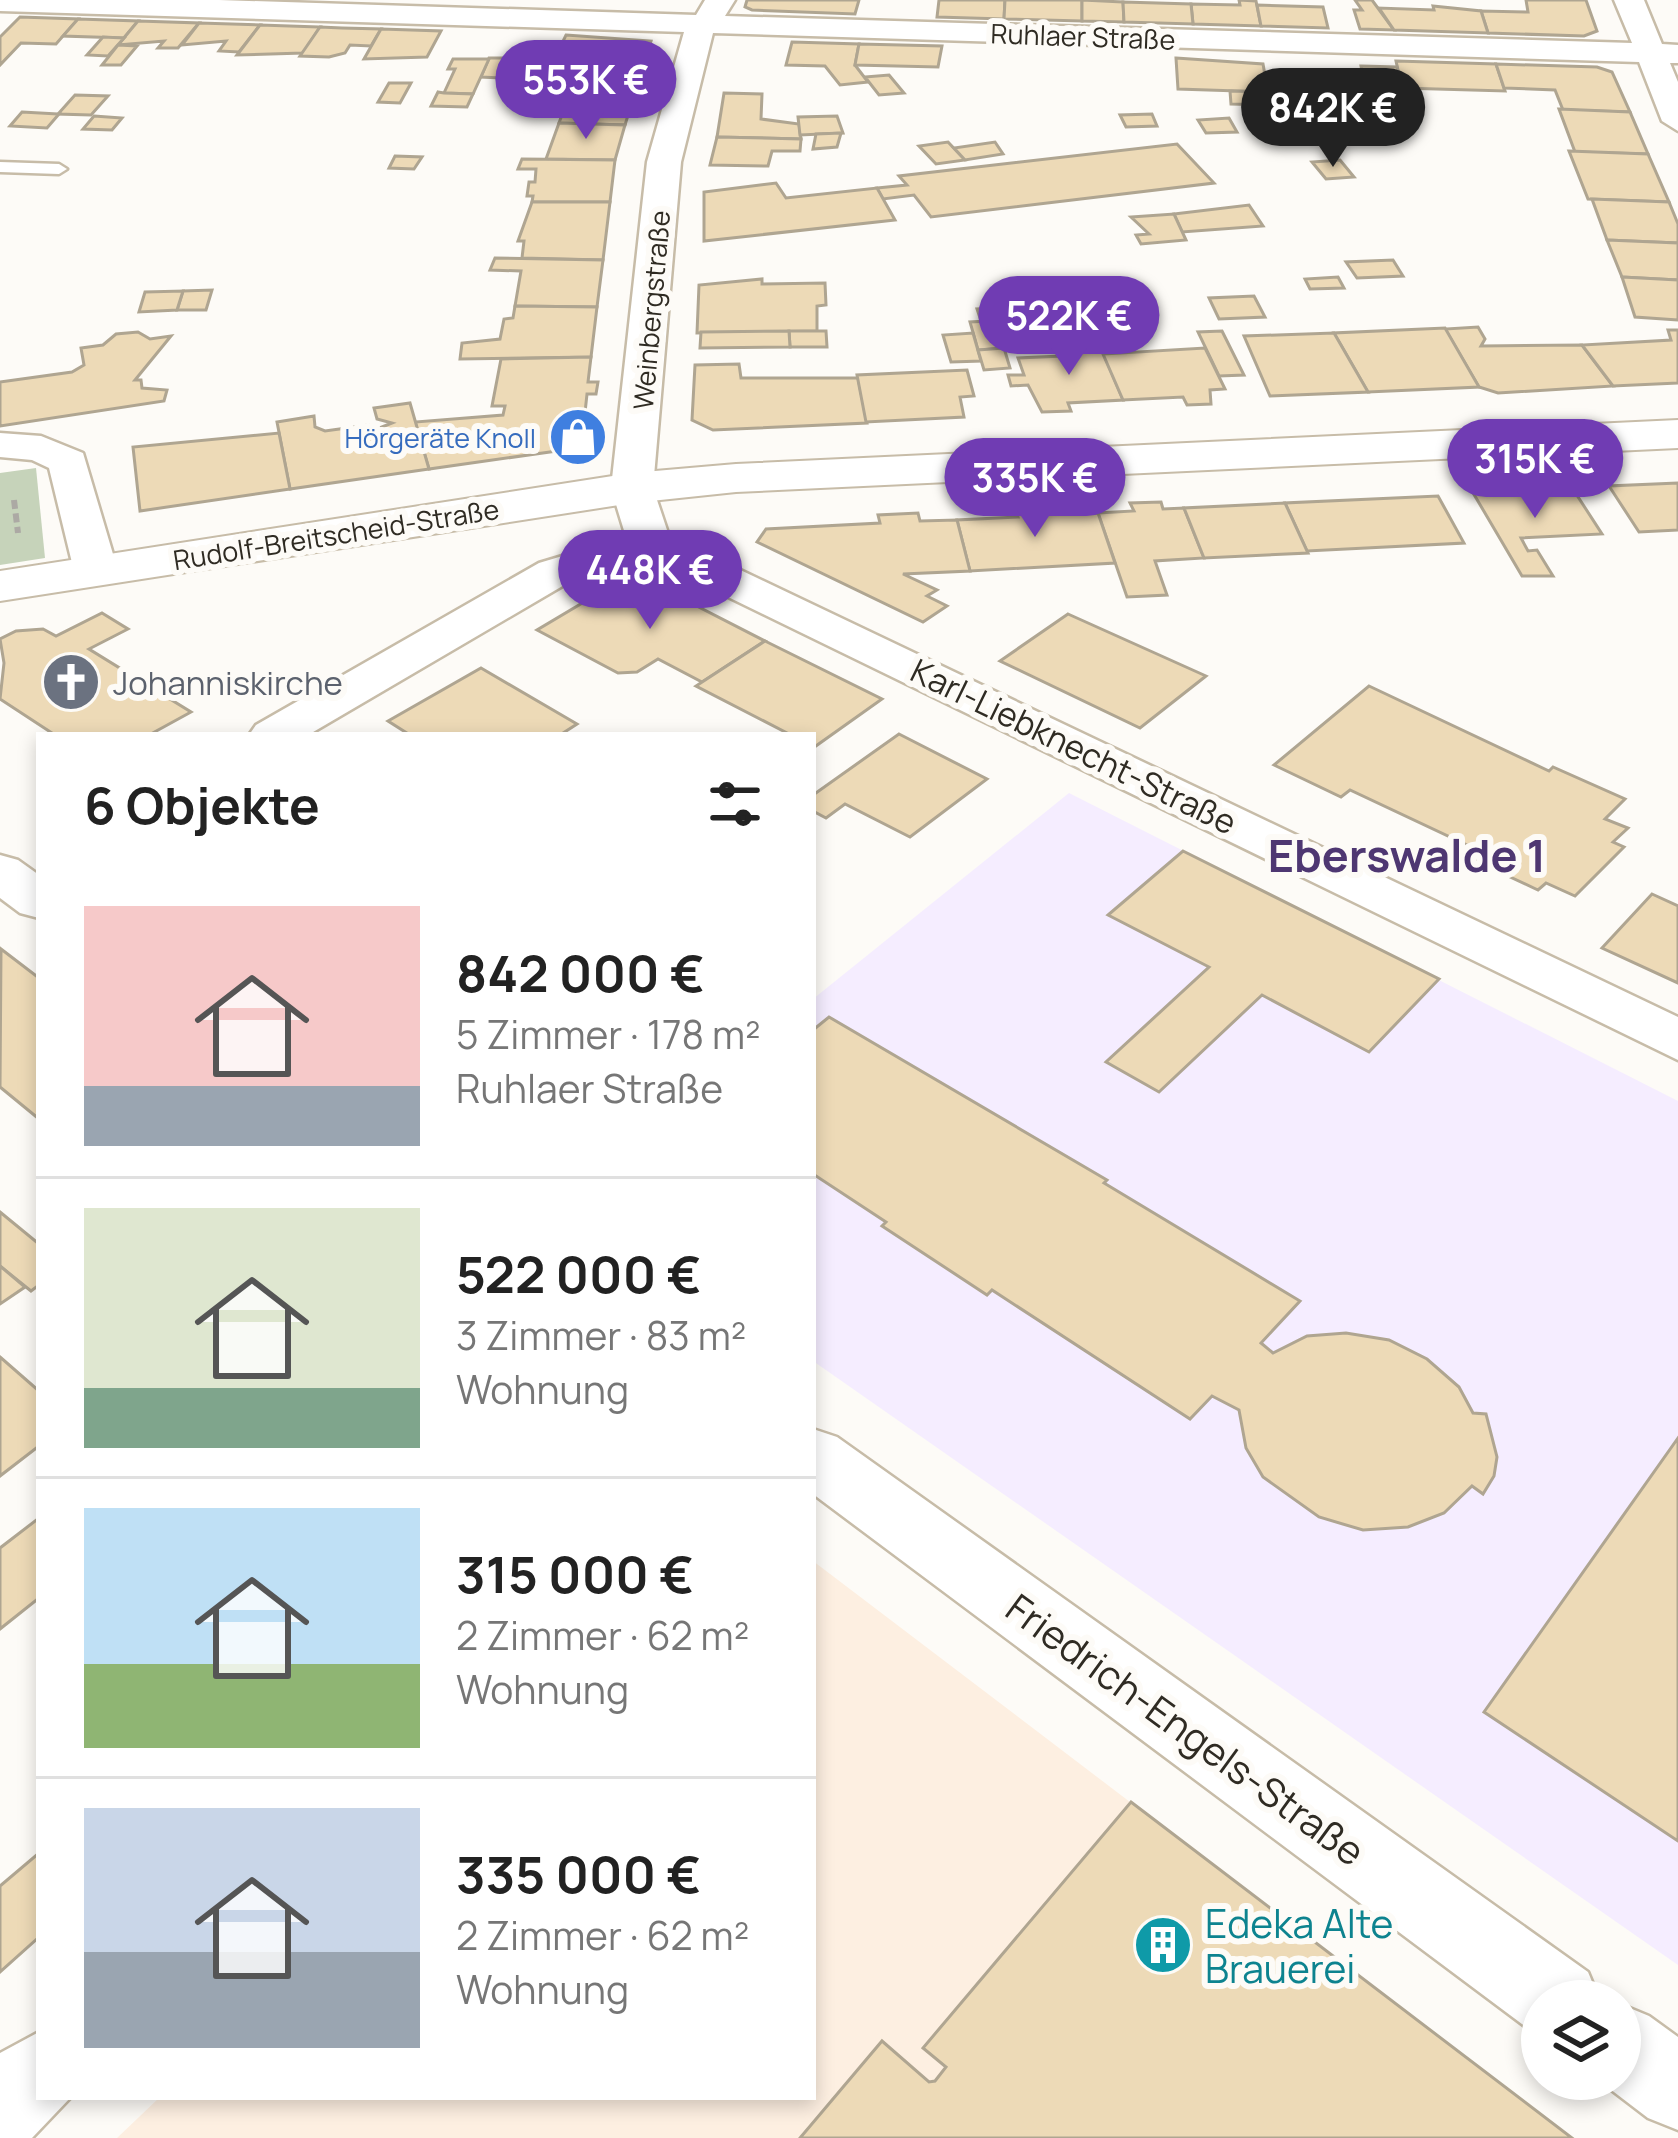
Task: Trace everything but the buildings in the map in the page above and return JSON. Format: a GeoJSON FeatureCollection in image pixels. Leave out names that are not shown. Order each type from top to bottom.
{"type":"FeatureCollection","features":[{"type":"Feature","properties":{"kind":"main road","name":"Rudolf-Breitscheid-Straße"},"geometry":{"type":"LineString","coordinates":[[10,566],[96,571],[632,488],[765,476],[1678,434]]}},
{"type":"Feature","properties":{"kind":"street"},"geometry":{"type":"LineString","coordinates":[[1628,0],[1662,54],[1678,121]]}},
{"type":"Feature","properties":{"kind":"street","name":"Ruhlaer Straße"},"geometry":{"type":"LineString","coordinates":[[0,2],[712,12],[1662,54]]}},
{"type":"Feature","properties":{"kind":"street","name":"Weinbergstraße"},"geometry":{"type":"LineString","coordinates":[[632,488],[664,162],[697,35],[712,12]]}},
{"type":"Feature","properties":{"kind":"street"},"geometry":{"type":"LineString","coordinates":[[6,463],[41,448],[68,462],[96,571]]}},
{"type":"Feature","properties":{"kind":"street"},"geometry":{"type":"LineString","coordinates":[[278,732],[554,572],[650,544],[632,488]]}},
{"type":"Feature","properties":{"kind":"street","name":"Karl-Liebknecht-Straße"},"geometry":{"type":"LineString","coordinates":[[650,544],[704,566],[1678,1040]]}},
{"type":"Feature","properties":{"kind":"street","name":"Friedrich-Engels-Straße"},"geometry":{"type":"LineString","coordinates":[[816,1459],[1530,1980]]}},
{"type":"Feature","properties":{"kind":"street"},"geometry":{"type":"LineString","coordinates":[[1641,2061],[1678,2088]]}},
{"type":"Feature","properties":{"kind":"street"},"geometry":{"type":"LineString","coordinates":[[0,2110],[36,2077]]}},
{"type":"Feature","properties":{"kind":"lane"},"geometry":{"type":"LineString","coordinates":[[0,167],[58,169]]}},
{"type":"Feature","properties":{"kind":"path"},"geometry":{"type":"LineString","coordinates":[[6,463],[10,566]]}},
{"type":"Feature","properties":{"kind":"shaded area"},"geometry":{"type":"Polygon","coordinates":[[[1069,793],[1678,1101],[1678,1965],[816,1363],[816,997],[1069,793]]]}},
{"type":"Feature","properties":{"kind":"shaded area"},"geometry":{"type":"Polygon","coordinates":[[[816,1563],[1572,2138],[117,2138],[157,2100],[816,2100],[816,1563]]]}},
{"type":"Feature","properties":{"kind":"green space"},"geometry":{"type":"Polygon","coordinates":[[[36,468],[45,558],[0,565],[0,473],[36,468]]]}},
{"type":"Feature","properties":{"kind":"place","name":"Hörgeräte Knoll"},"geometry":{"type":"Point","coordinates":[578,437]}},
{"type":"Feature","properties":{"kind":"place","name":"Johanniskirche"},"geometry":{"type":"Point","coordinates":[71,682]}},
{"type":"Feature","properties":{"kind":"place","name":"Edeka Alte Brauerei"},"geometry":{"type":"Point","coordinates":[1163,1945]}},
{"type":"Feature","properties":{"kind":"district","name":"Eberswalde 1"},"geometry":{"type":"Point","coordinates":[1407,855]}}]}
